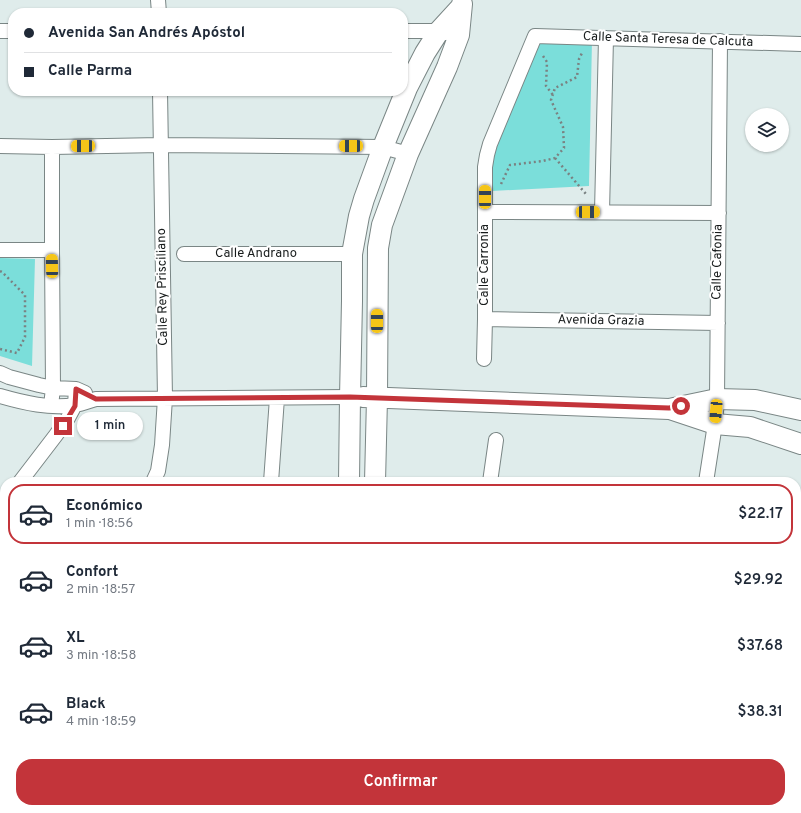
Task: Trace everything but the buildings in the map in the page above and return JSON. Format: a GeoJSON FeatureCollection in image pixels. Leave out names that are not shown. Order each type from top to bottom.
{"type":"FeatureCollection","features":[{"type":"Feature","properties":{"kind":"street"},"geometry":{"type":"LineString","coordinates":[[408,86],[425,53],[439,31],[462,4]]}},
{"type":"Feature","properties":{"kind":"street"},"geometry":{"type":"LineString","coordinates":[[375,477],[378,248],[382,225],[408,154],[447,67],[459,35],[462,4]]}},
{"type":"Feature","properties":{"kind":"street"},"geometry":{"type":"LineString","coordinates":[[408,31],[439,31],[459,35]]}},
{"type":"Feature","properties":{"kind":"street","name":"Calle Santa Teresa de Calcuta"},"geometry":{"type":"LineString","coordinates":[[535,36],[801,44]]}},
{"type":"Feature","properties":{"kind":"street","name":"Calle Carronia"},"geometry":{"type":"LineString","coordinates":[[484,359],[485,167],[490,144],[535,36]]}},
{"type":"Feature","properties":{"kind":"street"},"geometry":{"type":"LineString","coordinates":[[602,212],[606,38]]}},
{"type":"Feature","properties":{"kind":"street","name":"Calle Cafonia"},"geometry":{"type":"LineString","coordinates":[[707,477],[715,424],[717,399],[720,41]]}},
{"type":"Feature","properties":{"kind":"street","name":"Calle Rey Prisciliano"},"geometry":{"type":"LineString","coordinates":[[155,477],[158,471],[162,445],[164,398],[160,96]]}},
{"type":"Feature","properties":{"kind":"street"},"geometry":{"type":"LineString","coordinates":[[349,477],[352,254],[362,205],[404,96]]}},
{"type":"Feature","properties":{"kind":"street"},"geometry":{"type":"LineString","coordinates":[[0,146],[52,147],[161,145],[383,147],[408,154]]}},
{"type":"Feature","properties":{"kind":"street"},"geometry":{"type":"LineString","coordinates":[[52,147],[52,406]]}},
{"type":"Feature","properties":{"kind":"street"},"geometry":{"type":"LineString","coordinates":[[485,212],[719,213]]}},
{"type":"Feature","properties":{"kind":"street"},"geometry":{"type":"LineString","coordinates":[[0,250],[52,250]]}},
{"type":"Feature","properties":{"kind":"street","name":"Calle Andrano"},"geometry":{"type":"LineString","coordinates":[[184,254],[352,254]]}},
{"type":"Feature","properties":{"kind":"street","name":"Avenida Grazia"},"geometry":{"type":"LineString","coordinates":[[485,319],[718,323]]}},
{"type":"Feature","properties":{"kind":"street"},"geometry":{"type":"LineString","coordinates":[[0,373],[53,388],[76,389],[96,399]]}},
{"type":"Feature","properties":{"kind":"street"},"geometry":{"type":"LineString","coordinates":[[24,477],[56,435],[75,406],[76,389]]}},
{"type":"Feature","properties":{"kind":"street"},"geometry":{"type":"LineString","coordinates":[[0,396],[33,404],[52,406],[75,406],[96,399],[350,397],[669,408],[717,399],[755,400],[801,410]]}},
{"type":"Feature","properties":{"kind":"street"},"geometry":{"type":"LineString","coordinates":[[271,477],[277,398]]}},
{"type":"Feature","properties":{"kind":"street"},"geometry":{"type":"LineString","coordinates":[[669,408],[715,424],[750,427],[801,444]]}},
{"type":"Feature","properties":{"kind":"street"},"geometry":{"type":"LineString","coordinates":[[491,477],[496,440]]}},
{"type":"Feature","properties":{"kind":"path"},"geometry":{"type":"LineString","coordinates":[[535,36],[537,48],[547,62],[546,86],[553,95]]}},
{"type":"Feature","properties":{"kind":"path"},"geometry":{"type":"LineString","coordinates":[[485,212],[510,165],[555,158],[564,148],[563,126],[551,100],[554,88],[577,77],[579,59],[587,44],[606,38]]}},
{"type":"Feature","properties":{"kind":"path"},"geometry":{"type":"LineString","coordinates":[[555,158],[602,212]]}},
{"type":"Feature","properties":{"kind":"path"},"geometry":{"type":"LineString","coordinates":[[0,271],[25,295],[25,336],[16,353],[0,349]]}},
{"type":"Feature","properties":{"kind":"shaded area"},"geometry":{"type":"Polygon","coordinates":[[[535,38],[592,40],[589,186],[492,191],[492,155],[535,38]]]}},
{"type":"Feature","properties":{"kind":"shaded area"},"geometry":{"type":"Polygon","coordinates":[[[0,258],[35,259],[32,366],[0,356],[0,258]]]}},
{"type":"Feature","properties":{"kind":"route"},"geometry":{"type":"LineString","coordinates":[[63,426],[75,406],[76,389],[96,399],[350,397],[669,408],[681,406]]}}]}
